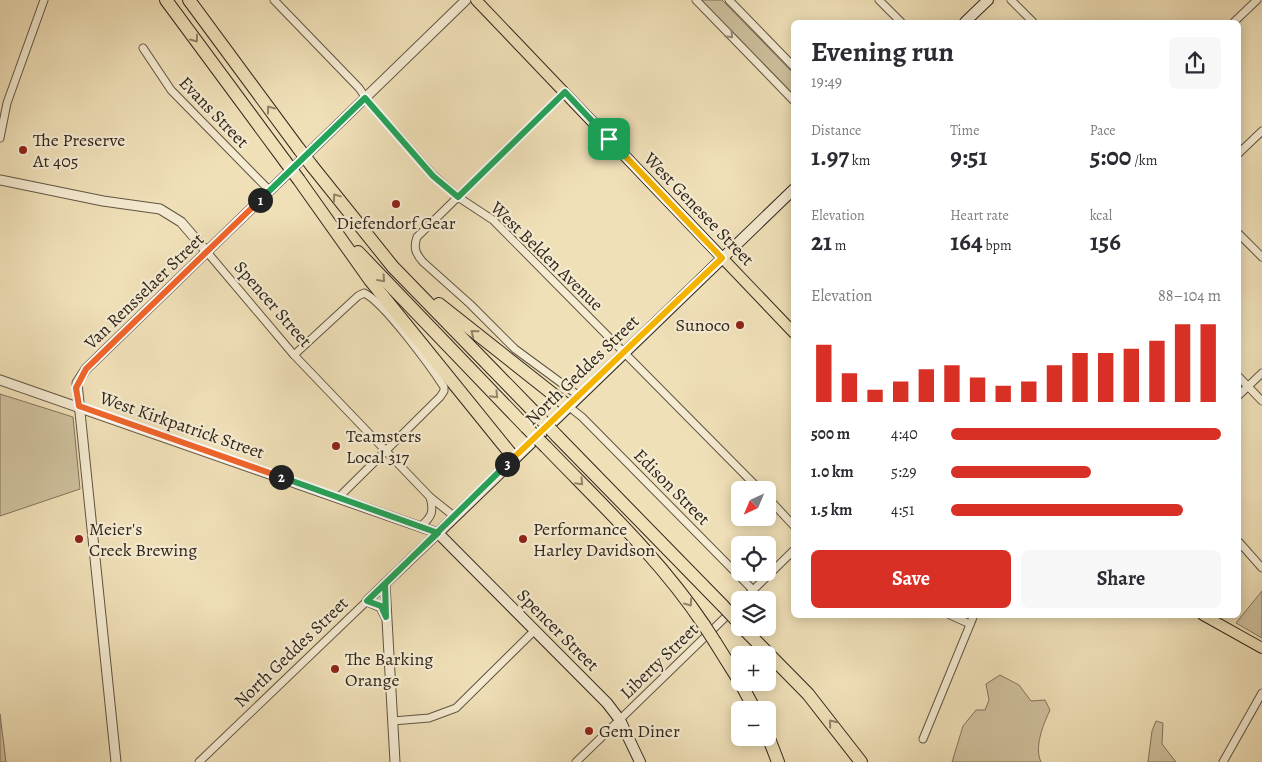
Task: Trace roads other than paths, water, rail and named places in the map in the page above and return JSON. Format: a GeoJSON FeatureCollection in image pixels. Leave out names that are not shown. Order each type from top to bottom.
{"type":"FeatureCollection","features":[{"type":"Feature","properties":{"kind":"highway"},"geometry":{"type":"LineString","coordinates":[[166,0],[326,216],[370,280],[514,458]]}},
{"type":"Feature","properties":{"kind":"highway"},"geometry":{"type":"LineString","coordinates":[[189,0],[299,149],[378,248],[557,436],[731,614]]}},
{"type":"Feature","properties":{"kind":"highway"},"geometry":{"type":"LineString","coordinates":[[326,216],[392,289],[649,554],[687,600],[731,667]]}},
{"type":"Feature","properties":{"kind":"highway"},"geometry":{"type":"LineString","coordinates":[[378,248],[444,308],[568,406]]}},
{"type":"Feature","properties":{"kind":"highway"},"geometry":{"type":"LineString","coordinates":[[752,636],[808,694],[861,762]]}},
{"type":"Feature","properties":{"kind":"highway"},"geometry":{"type":"LineString","coordinates":[[772,746],[778,762]]}},
{"type":"Feature","properties":{"kind":"main road","name":"West Genesee Street"},"geometry":{"type":"LineString","coordinates":[[476,0],[791,330]]}},
{"type":"Feature","properties":{"kind":"main road"},"geometry":{"type":"LineString","coordinates":[[967,20],[988,0]]}},
{"type":"Feature","properties":{"kind":"main road","name":"North Geddes Street"},"geometry":{"type":"LineString","coordinates":[[438,533],[791,192]]}},
{"type":"Feature","properties":{"kind":"main road","name":"Spencer Street"},"geometry":{"type":"LineString","coordinates":[[438,533],[607,703],[620,720],[640,762]]}},
{"type":"Feature","properties":{"kind":"main road"},"geometry":{"type":"LineString","coordinates":[[1208,618],[1262,648]]}},
{"type":"Feature","properties":{"kind":"street"},"geometry":{"type":"LineString","coordinates":[[0,138],[7,103],[44,0]]}},
{"type":"Feature","properties":{"kind":"street","name":"West Belden Avenue"},"geometry":{"type":"LineString","coordinates":[[274,0],[352,81],[433,176],[458,197],[493,220],[751,481]]}},
{"type":"Feature","properties":{"kind":"street","name":"Van Rensselaer Street"},"geometry":{"type":"LineString","coordinates":[[116,762],[76,388],[86,369],[466,0]]}},
{"type":"Feature","properties":{"kind":"street"},"geometry":{"type":"LineString","coordinates":[[696,0],[791,98]]}},
{"type":"Feature","properties":{"kind":"street"},"geometry":{"type":"LineString","coordinates":[[728,0],[791,64]]}},
{"type":"Feature","properties":{"kind":"street"},"geometry":{"type":"LineString","coordinates":[[879,0],[898,20]]}},
{"type":"Feature","properties":{"kind":"street"},"geometry":{"type":"LineString","coordinates":[[1012,0],[1031,20]]}},
{"type":"Feature","properties":{"kind":"street"},"geometry":{"type":"LineString","coordinates":[[1236,20],[1257,0]]}},
{"type":"Feature","properties":{"kind":"street","name":"Evans Street"},"geometry":{"type":"LineString","coordinates":[[143,48],[176,95],[270,191]]}},
{"type":"Feature","properties":{"kind":"street"},"geometry":{"type":"LineString","coordinates":[[565,92],[417,237],[414,243],[416,253],[423,262],[470,304],[508,344],[579,396]]}},
{"type":"Feature","properties":{"kind":"street"},"geometry":{"type":"LineString","coordinates":[[1241,151],[1262,131]]}},
{"type":"Feature","properties":{"kind":"street","name":"Spencer Street"},"geometry":{"type":"LineString","coordinates":[[0,180],[103,201],[160,209],[180,222],[294,355],[430,497],[455,517]]}},
{"type":"Feature","properties":{"kind":"street"},"geometry":{"type":"LineString","coordinates":[[1241,236],[1262,257]]}},
{"type":"Feature","properties":{"kind":"street"},"geometry":{"type":"LineString","coordinates":[[294,355],[358,296],[364,294],[368,295],[391,320],[444,387],[440,397],[339,497]]}},
{"type":"Feature","properties":{"kind":"street"},"geometry":{"type":"LineString","coordinates":[[1241,393],[1262,373]]}},
{"type":"Feature","properties":{"kind":"street"},"geometry":{"type":"LineString","coordinates":[[1241,379],[1262,401]]}},
{"type":"Feature","properties":{"kind":"street","name":"West Kirkpatrick Street"},"geometry":{"type":"LineString","coordinates":[[0,380],[79,406],[438,533]]}},
{"type":"Feature","properties":{"kind":"street","name":"Edison Street"},"geometry":{"type":"LineString","coordinates":[[568,406],[582,417],[753,590]]}},
{"type":"Feature","properties":{"kind":"street"},"geometry":{"type":"LineString","coordinates":[[420,526],[432,515],[433,508],[430,497]]}},
{"type":"Feature","properties":{"kind":"street"},"geometry":{"type":"LineString","coordinates":[[776,507],[791,523]]}},
{"type":"Feature","properties":{"kind":"street","name":"North Geddes Street"},"geometry":{"type":"LineString","coordinates":[[199,762],[438,533]]}},
{"type":"Feature","properties":{"kind":"street"},"geometry":{"type":"LineString","coordinates":[[1241,544],[1262,568]]}},
{"type":"Feature","properties":{"kind":"street"},"geometry":{"type":"LineString","coordinates":[[753,590],[791,553]]}},
{"type":"Feature","properties":{"kind":"street"},"geometry":{"type":"LineString","coordinates":[[385,584],[395,762]]}},
{"type":"Feature","properties":{"kind":"street"},"geometry":{"type":"LineString","coordinates":[[367,601],[381,606],[386,617]]}},
{"type":"Feature","properties":{"kind":"street","name":"Liberty Street"},"geometry":{"type":"LineString","coordinates":[[576,762],[731,612]]}},
{"type":"Feature","properties":{"kind":"street"},"geometry":{"type":"LineString","coordinates":[[957,618],[970,624]]}},
{"type":"Feature","properties":{"kind":"street"},"geometry":{"type":"LineString","coordinates":[[922,739],[973,618]]}},
{"type":"Feature","properties":{"kind":"street"},"geometry":{"type":"LineString","coordinates":[[393,721],[428,718],[456,708],[535,630]]}},
{"type":"Feature","properties":{"kind":"street"},"geometry":{"type":"LineString","coordinates":[[1223,762],[1262,693]]}},
{"type":"Feature","properties":{"kind":"place","name":"The Preserve At 405"},"geometry":{"type":"Point","coordinates":[23,150]}},
{"type":"Feature","properties":{"kind":"place","name":"Diefendorf Gear"},"geometry":{"type":"Point","coordinates":[396,204]}},
{"type":"Feature","properties":{"kind":"place","name":"Sunoco"},"geometry":{"type":"Point","coordinates":[740,325]}},
{"type":"Feature","properties":{"kind":"place","name":"Teamsters Local 317"},"geometry":{"type":"Point","coordinates":[336,446]}},
{"type":"Feature","properties":{"kind":"place","name":"Meier's Creek Brewing"},"geometry":{"type":"Point","coordinates":[79,539]}},
{"type":"Feature","properties":{"kind":"place","name":"Performance Harley Davidson"},"geometry":{"type":"Point","coordinates":[523,539]}},
{"type":"Feature","properties":{"kind":"place","name":"The Barking Orange"},"geometry":{"type":"Point","coordinates":[335,669]}},
{"type":"Feature","properties":{"kind":"place","name":"Gem Diner"},"geometry":{"type":"Point","coordinates":[589,731]}}]}
